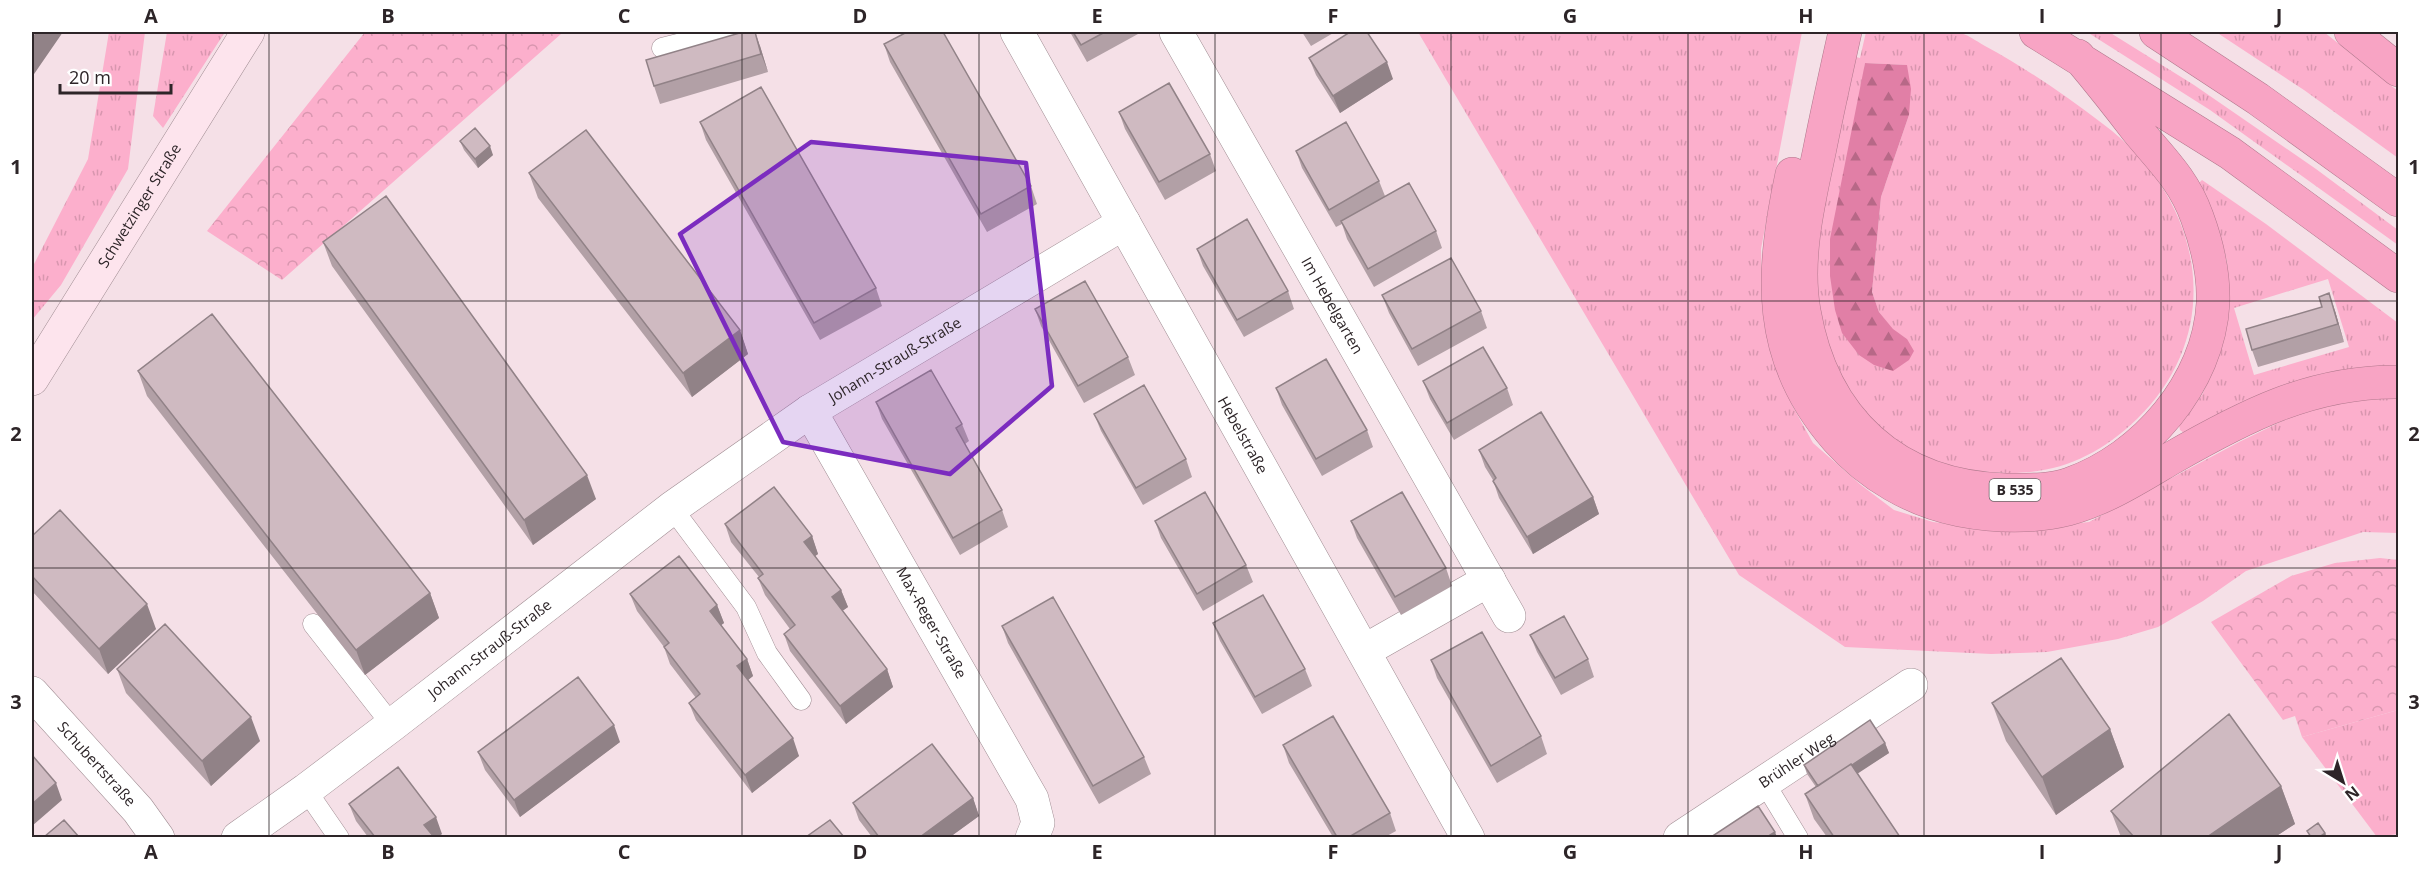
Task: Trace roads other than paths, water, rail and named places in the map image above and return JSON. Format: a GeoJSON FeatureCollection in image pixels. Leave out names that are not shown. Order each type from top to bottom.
{"type":"FeatureCollection","features":[{"type":"Feature","properties":{"kind":"highway","name":"B 535"},"geometry":{"type":"LineString","coordinates":[[1823,32],[1779,239],[1776,274],[1781,326],[1794,371],[1830,430],[1862,463],[1892,484],[1918,498],[1947,508],[1981,514],[2012,517],[2069,508],[2134,480],[2242,419],[2288,399],[2332,388],[2376,382],[2398,382]]}},
{"type":"Feature","properties":{"kind":"highway","name":"B 535"},"geometry":{"type":"LineString","coordinates":[[1845,32],[1810,193],[1801,269],[1804,310],[1813,347],[1828,386],[1854,423],[1887,455],[1937,480],[1982,489],[2028,490],[2069,485],[2105,467],[2145,440],[2173,406],[2190,378],[2208,337],[2213,303],[2210,259],[2189,196],[2172,168],[2140,133],[2078,56]]}},
{"type":"Feature","properties":{"kind":"highway","name":"B 535"},"geometry":{"type":"LineString","coordinates":[[2036,32],[2078,56],[2230,153],[2398,276]]}},
{"type":"Feature","properties":{"kind":"highway"},"geometry":{"type":"LineString","coordinates":[[2156,32],[2258,99],[2398,200]]}},
{"type":"Feature","properties":{"kind":"highway"},"geometry":{"type":"LineString","coordinates":[[2351,32],[2398,70]]}},
{"type":"Feature","properties":{"kind":"street","name":"Schwetzinger Straße"},"geometry":{"type":"LineString","coordinates":[[32,379],[248,32]]}},
{"type":"Feature","properties":{"kind":"street","name":"Hebelstraße"},"geometry":{"type":"LineString","coordinates":[[1017,32],[1468,837]]}},
{"type":"Feature","properties":{"kind":"street","name":"Im Hebelgarten"},"geometry":{"type":"LineString","coordinates":[[1176,32],[1509,616]]}},
{"type":"Feature","properties":{"kind":"street","name":"Johann-Strauß-Straße"},"geometry":{"type":"LineString","coordinates":[[238,837],[306,790],[392,725],[672,508],[810,411],[1124,223]]}},
{"type":"Feature","properties":{"kind":"street","name":"Max-Reger-Straße"},"geometry":{"type":"LineString","coordinates":[[810,411],[1032,799],[1038,823],[1032,837]]}},
{"type":"Feature","properties":{"kind":"street"},"geometry":{"type":"LineString","coordinates":[[1364,651],[1489,580]]}},
{"type":"Feature","properties":{"kind":"street","name":"Brühler Weg"},"geometry":{"type":"LineString","coordinates":[[1680,837],[1911,685]]}},
{"type":"Feature","properties":{"kind":"street","name":"Schubertstraße"},"geometry":{"type":"LineString","coordinates":[[32,693],[138,810],[158,837]]}},
{"type":"Feature","properties":{"kind":"lane"},"geometry":{"type":"LineString","coordinates":[[662,48],[726,32]]}},
{"type":"Feature","properties":{"kind":"lane"},"geometry":{"type":"LineString","coordinates":[[672,508],[746,608],[767,653],[801,700]]}},
{"type":"Feature","properties":{"kind":"lane"},"geometry":{"type":"LineString","coordinates":[[313,624],[392,725]]}},
{"type":"Feature","properties":{"kind":"lane"},"geometry":{"type":"LineString","coordinates":[[1764,782],[1798,837]]}},
{"type":"Feature","properties":{"kind":"lane"},"geometry":{"type":"LineString","coordinates":[[306,790],[339,837]]}}]}
